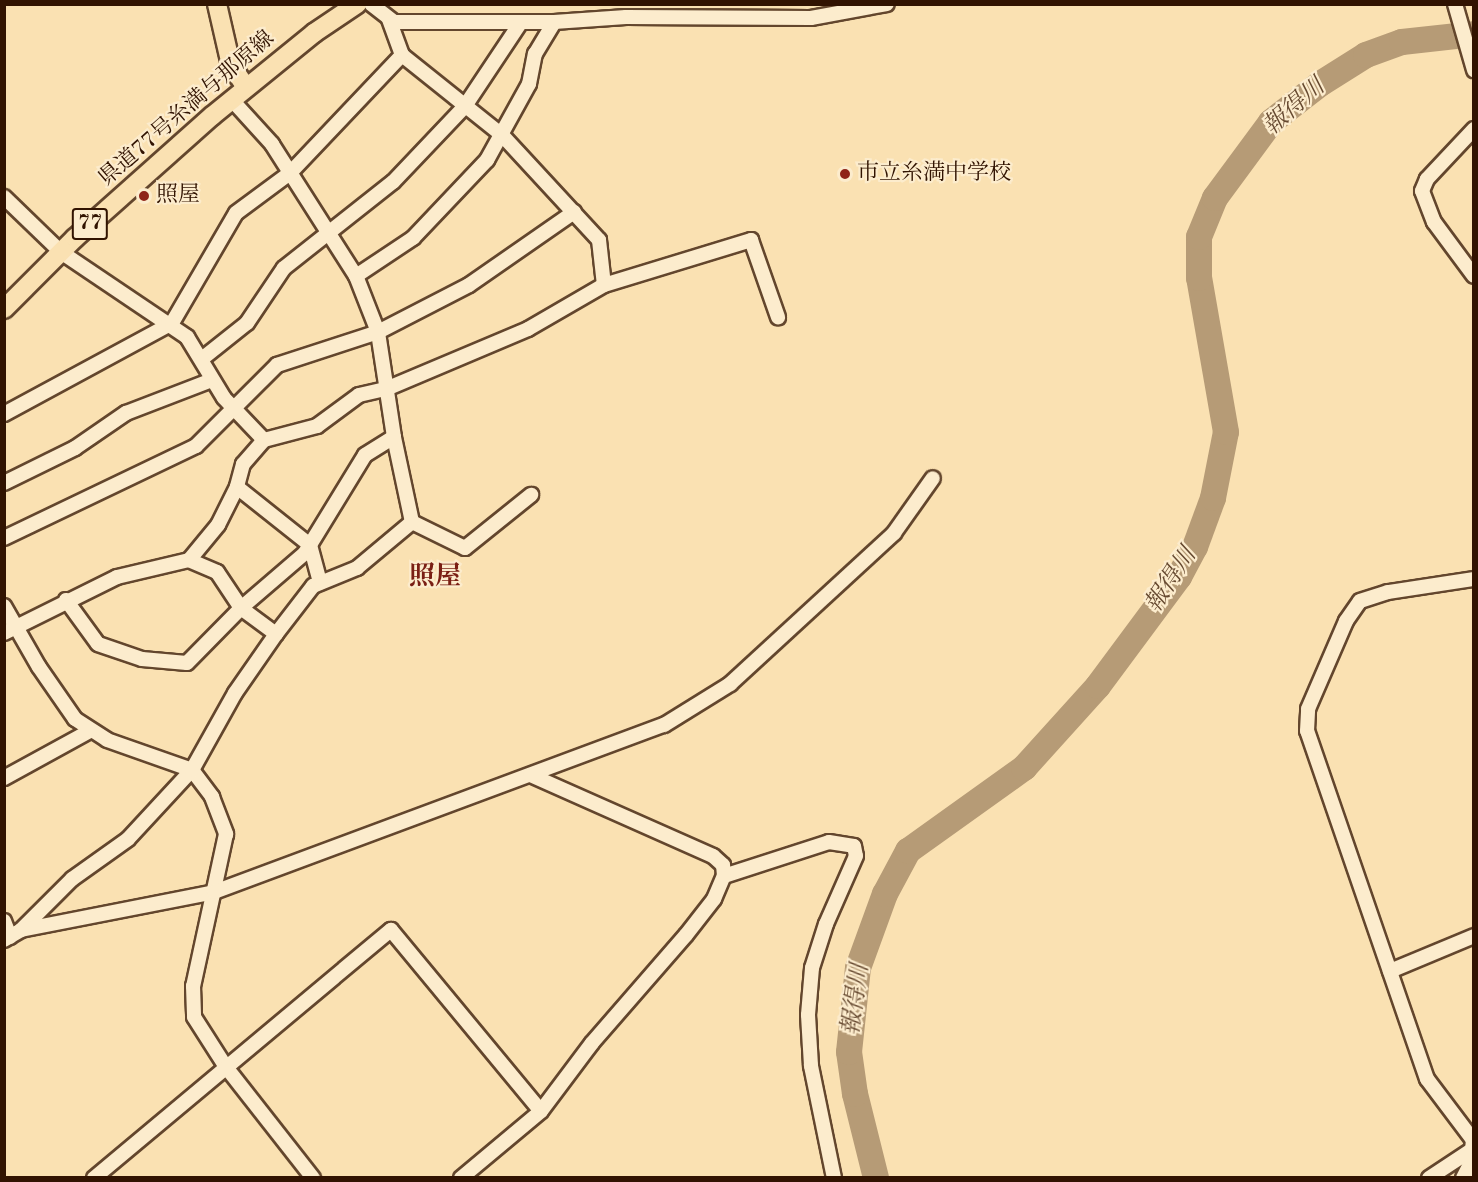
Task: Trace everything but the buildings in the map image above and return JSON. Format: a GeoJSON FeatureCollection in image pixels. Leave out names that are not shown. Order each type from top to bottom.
{"type":"FeatureCollection","features":[{"type":"Feature","properties":{"kind":"main road"},"geometry":{"type":"LineString","coordinates":[[217,4],[231,65],[246,87]]}},
{"type":"Feature","properties":{"kind":"main road","name":"県道77号糸満与那原線"},"geometry":{"type":"LineString","coordinates":[[4,309],[61,252],[246,87],[357,4]]}},
{"type":"Feature","properties":{"kind":"street"},"geometry":{"type":"LineString","coordinates":[[371,4],[389,19],[402,55],[502,135],[599,240],[604,285]]}},
{"type":"Feature","properties":{"kind":"street"},"geometry":{"type":"LineString","coordinates":[[389,19],[554,22],[626,16],[811,18],[887,4]]}},
{"type":"Feature","properties":{"kind":"street"},"geometry":{"type":"LineString","coordinates":[[1455,4],[1473,70]]}},
{"type":"Feature","properties":{"kind":"street"},"geometry":{"type":"LineString","coordinates":[[202,358],[247,323],[284,268],[393,182],[465,106],[520,22]]}},
{"type":"Feature","properties":{"kind":"street"},"geometry":{"type":"LineString","coordinates":[[356,276],[413,238],[464,186],[502,135],[529,84],[536,54],[554,22]]}},
{"type":"Feature","properties":{"kind":"street"},"geometry":{"type":"LineString","coordinates":[[4,414],[172,324],[236,213],[290,173],[402,55]]}},
{"type":"Feature","properties":{"kind":"street"},"geometry":{"type":"LineString","coordinates":[[232,100],[272,144],[356,276],[378,332],[393,437],[412,522]]}},
{"type":"Feature","properties":{"kind":"street"},"geometry":{"type":"LineString","coordinates":[[1473,129],[1427,179],[1422,191],[1434,222],[1473,276]]}},
{"type":"Feature","properties":{"kind":"street"},"geometry":{"type":"LineString","coordinates":[[4,197],[61,252],[172,324],[202,358],[212,380],[232,406],[264,440]]}},
{"type":"Feature","properties":{"kind":"street"},"geometry":{"type":"LineString","coordinates":[[4,538],[196,446],[232,406],[277,365],[378,332],[470,285],[574,212]]}},
{"type":"Feature","properties":{"kind":"street"},"geometry":{"type":"LineString","coordinates":[[189,560],[218,525],[237,487],[243,464],[264,440],[317,426],[359,395],[386,389],[528,329],[604,285],[751,240],[778,317]]}},
{"type":"Feature","properties":{"kind":"street"},"geometry":{"type":"LineString","coordinates":[[4,483],[75,448],[126,413],[212,380]]}},
{"type":"Feature","properties":{"kind":"street"},"geometry":{"type":"LineString","coordinates":[[66,600],[98,644],[142,659],[187,663],[241,608],[310,545],[365,455],[393,437]]}},
{"type":"Feature","properties":{"kind":"street"},"geometry":{"type":"LineString","coordinates":[[12,936],[214,892],[664,725],[730,684],[894,533],[933,478]]}},
{"type":"Feature","properties":{"kind":"street"},"geometry":{"type":"LineString","coordinates":[[237,487],[310,545],[320,583]]}},
{"type":"Feature","properties":{"kind":"street"},"geometry":{"type":"LineString","coordinates":[[412,522],[465,548],[531,495]]}},
{"type":"Feature","properties":{"kind":"street"},"geometry":{"type":"LineString","coordinates":[[12,936],[72,879],[128,839],[192,770],[235,693],[313,586],[357,568],[412,522]]}},
{"type":"Feature","properties":{"kind":"street"},"geometry":{"type":"LineString","coordinates":[[10,631],[66,600],[117,577],[189,560],[217,572],[241,608],[276,634]]}},
{"type":"Feature","properties":{"kind":"street"},"geometry":{"type":"LineString","coordinates":[[1463,1178],[1473,1149],[1469,1131],[1427,1079],[1307,731],[1308,709],[1346,621],[1360,601],[1388,592],[1473,579]]}},
{"type":"Feature","properties":{"kind":"street"},"geometry":{"type":"LineString","coordinates":[[4,606],[10,631],[63,706],[90,731],[192,770],[212,797],[226,834],[193,986],[194,1017],[226,1067],[313,1178]]}},
{"type":"Feature","properties":{"kind":"street"},"geometry":{"type":"LineString","coordinates":[[4,777],[90,731]]}},
{"type":"Feature","properties":{"kind":"street"},"geometry":{"type":"LineString","coordinates":[[461,1178],[541,1112],[592,1043],[686,935],[714,899],[724,876],[723,865],[713,856],[530,775]]}},
{"type":"Feature","properties":{"kind":"street"},"geometry":{"type":"LineString","coordinates":[[724,876],[829,842],[854,846],[856,856],[826,924],[812,968],[808,1015],[811,1066],[834,1178]]}},
{"type":"Feature","properties":{"kind":"street"},"geometry":{"type":"LineString","coordinates":[[4,921],[12,936]]}},
{"type":"Feature","properties":{"kind":"street"},"geometry":{"type":"LineString","coordinates":[[94,1178],[391,930],[541,1112]]}},
{"type":"Feature","properties":{"kind":"street"},"geometry":{"type":"LineString","coordinates":[[1390,971],[1473,936]]}},
{"type":"Feature","properties":{"kind":"street"},"geometry":{"type":"LineString","coordinates":[[1429,1178],[1473,1149]]}},
{"type":"Feature","properties":{"kind":"waterway","name":"報得川"},"geometry":{"type":"LineString","coordinates":[[876,1178],[855,1094],[849,1052],[858,968],[885,894],[908,851],[1024,768],[1098,686],[1179,577],[1195,547],[1213,498],[1226,432],[1199,278],[1199,237],[1215,198],[1271,122],[1320,84],[1366,55],[1402,42],[1474,34]]}},
{"type":"Feature","properties":{"kind":"place","name":"市立糸満中学校"},"geometry":{"type":"Point","coordinates":[845,174]}},
{"type":"Feature","properties":{"kind":"place","name":"照屋"},"geometry":{"type":"Point","coordinates":[144,196]}},
{"type":"Feature","properties":{"kind":"district","name":"照屋"},"geometry":{"type":"Point","coordinates":[435,578]}}]}
